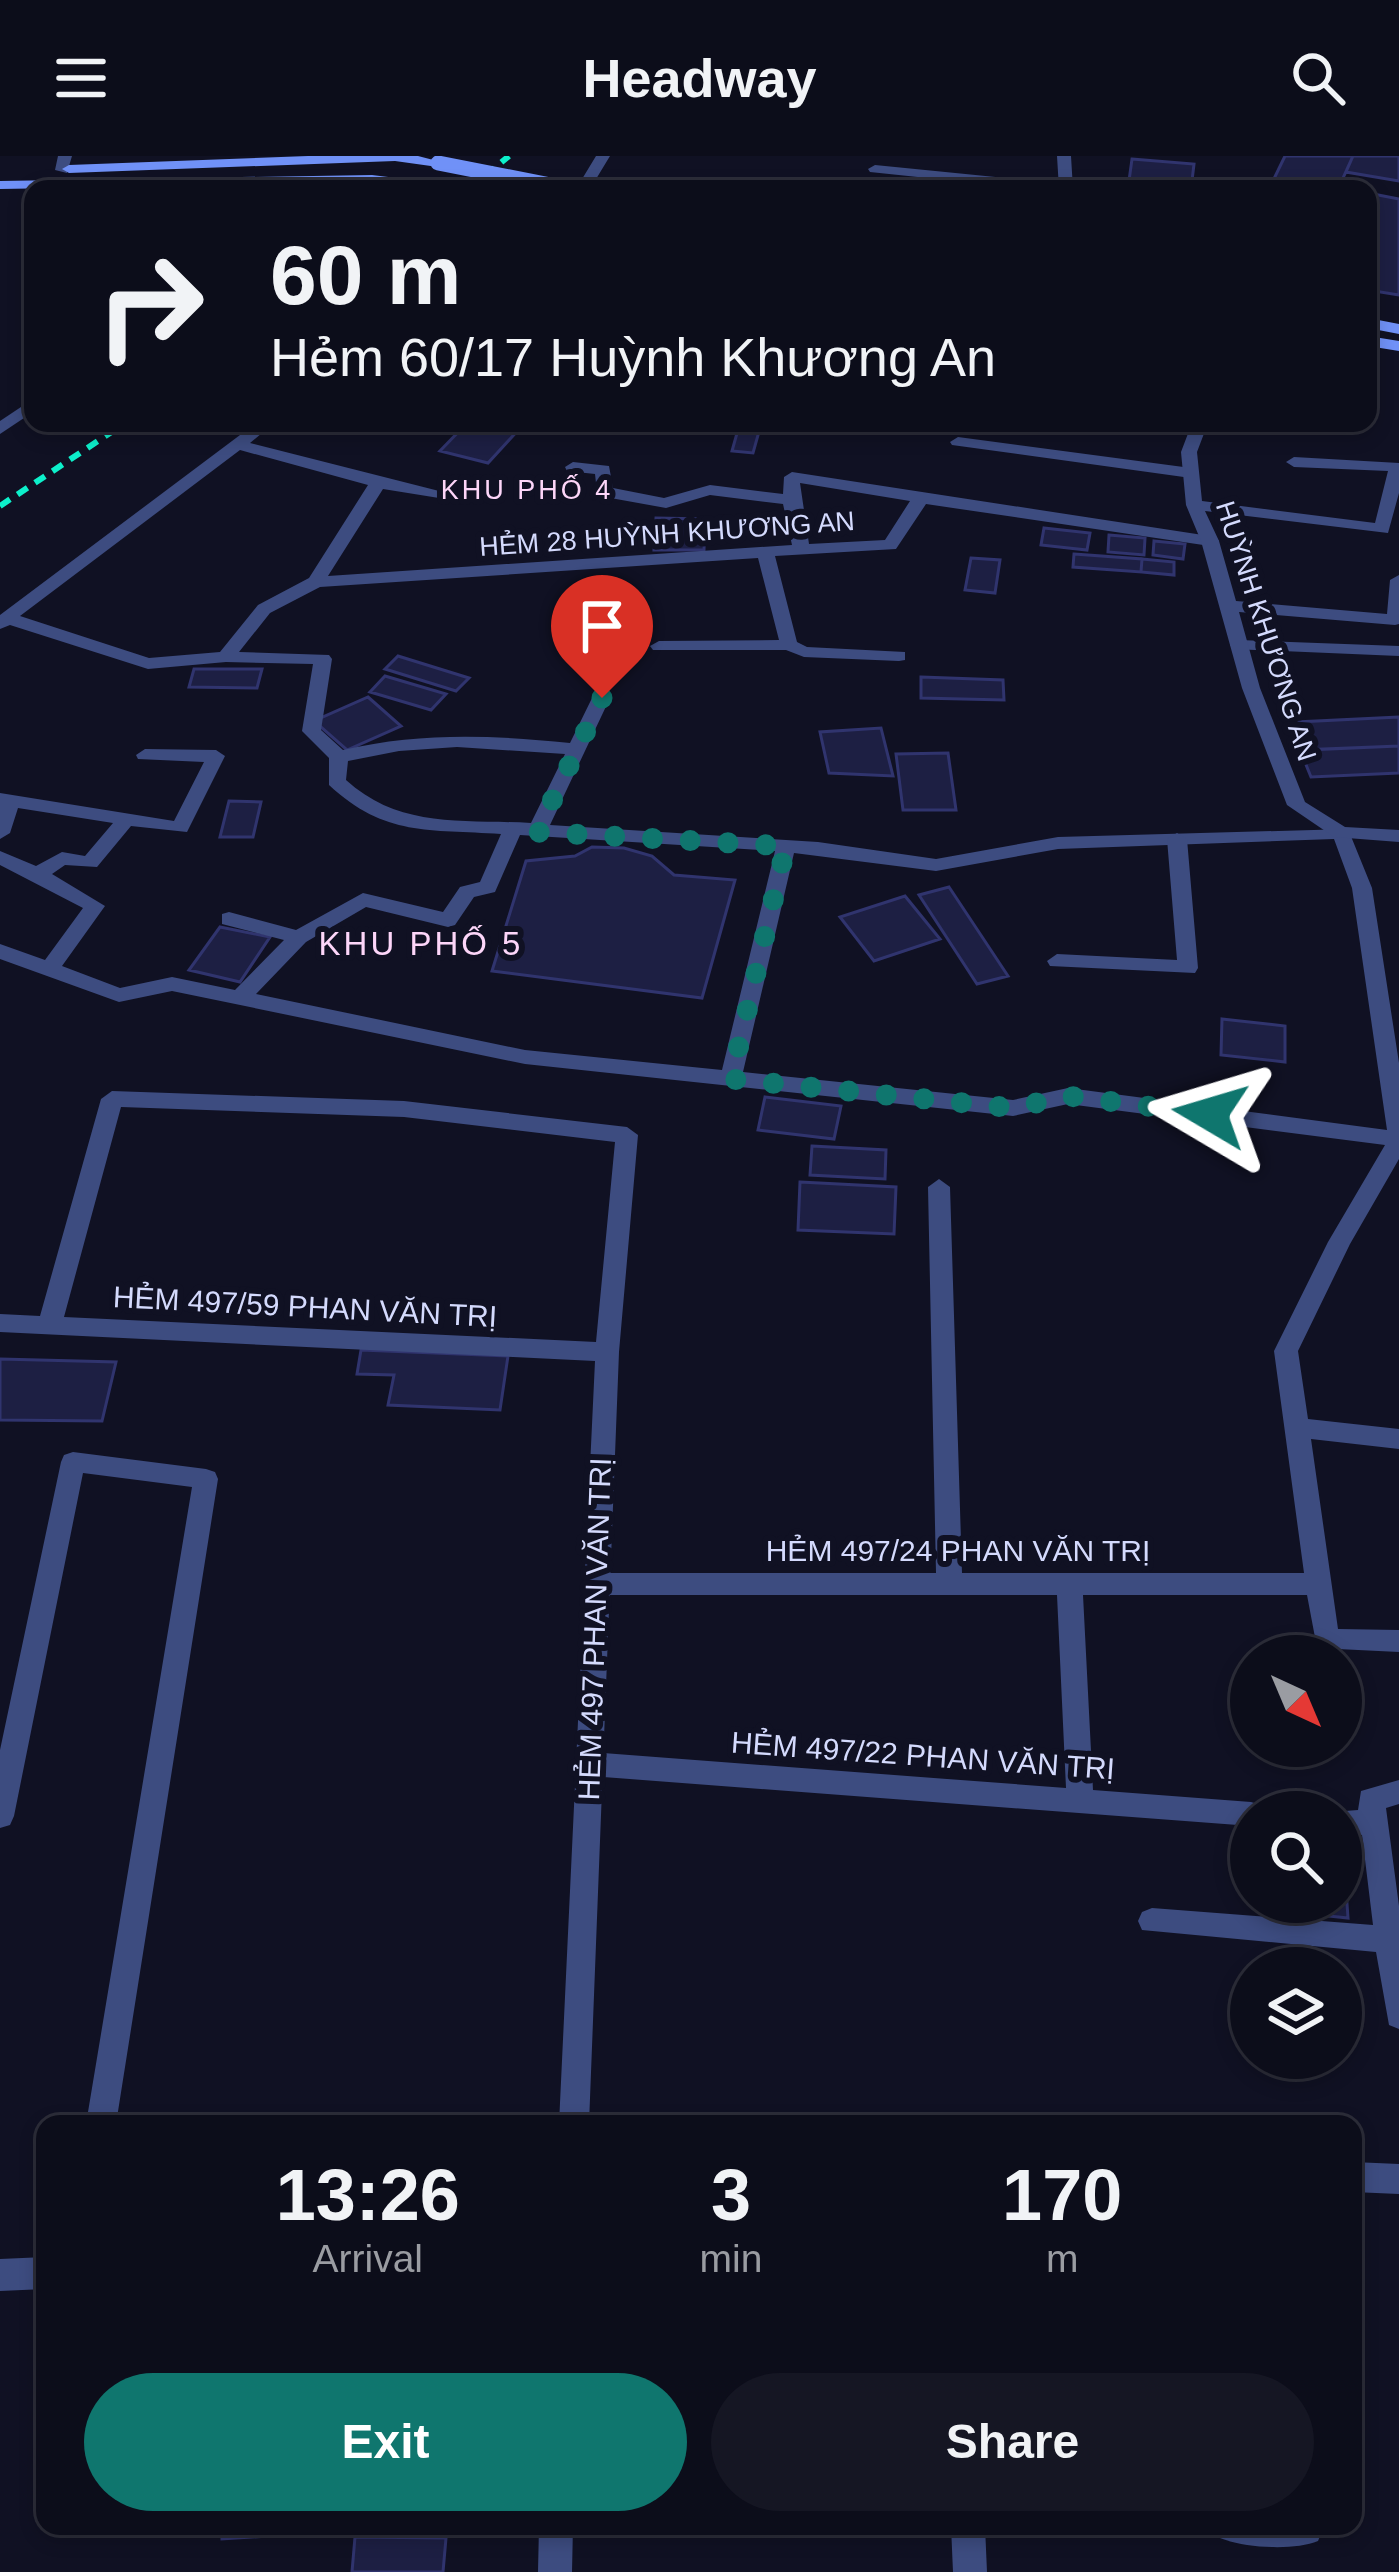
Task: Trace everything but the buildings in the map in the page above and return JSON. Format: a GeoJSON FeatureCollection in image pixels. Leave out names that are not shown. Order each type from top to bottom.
{"type":"FeatureCollection","features":[{"type":"Feature","properties":{"kind":"main road"},"geometry":{"type":"LineString","coordinates":[[0,169],[63,163],[395,157],[525,180]]}},
{"type":"Feature","properties":{"kind":"street"},"geometry":{"type":"LineString","coordinates":[[875,169],[980,180]]}},
{"type":"Feature","properties":{"kind":"street"},"geometry":{"type":"LineString","coordinates":[[0,429],[24,411]]}},
{"type":"Feature","properties":{"kind":"street"},"geometry":{"type":"LineString","coordinates":[[5,622],[49,583],[254,432]]}},
{"type":"Feature","properties":{"kind":"street","name":"HUỲNH KHƯƠNG AN"},"geometry":{"type":"LineString","coordinates":[[1197,432],[1189,452],[1194,505],[1210,541],[1250,688],[1298,805],[1341,833]]}},
{"type":"Feature","properties":{"kind":"street"},"geometry":{"type":"LineString","coordinates":[[958,442],[1191,473]]}},
{"type":"Feature","properties":{"kind":"street"},"geometry":{"type":"LineString","coordinates":[[236,445],[439,493]]}},
{"type":"Feature","properties":{"kind":"street"},"geometry":{"type":"LineString","coordinates":[[1194,505],[1382,529],[1396,467],[1356,460],[1341,465],[1294,462]]}},
{"type":"Feature","properties":{"kind":"street"},"geometry":{"type":"LineString","coordinates":[[573,467],[603,470],[604,492],[666,503],[680,493],[702,489],[791,500]]}},
{"type":"Feature","properties":{"kind":"street"},"geometry":{"type":"LineString","coordinates":[[801,549],[791,500],[792,477],[1210,541]]}},
{"type":"Feature","properties":{"kind":"street"},"geometry":{"type":"LineString","coordinates":[[226,657],[264,609],[316,582],[378,482]]}},
{"type":"Feature","properties":{"kind":"street","name":"HẺM 28 HUỲNH KHƯƠNG AN"},"geometry":{"type":"LineString","coordinates":[[316,582],[456,577],[765,550],[890,545],[921,497]]}},
{"type":"Feature","properties":{"kind":"street"},"geometry":{"type":"LineString","coordinates":[[765,550],[789,645]]}},
{"type":"Feature","properties":{"kind":"street"},"geometry":{"type":"LineString","coordinates":[[1228,606],[1395,620],[1399,580]]}},
{"type":"Feature","properties":{"kind":"street"},"geometry":{"type":"LineString","coordinates":[[5,622],[148,664],[226,657],[323,659],[311,731],[339,757]]}},
{"type":"Feature","properties":{"kind":"street"},"geometry":{"type":"LineString","coordinates":[[659,646],[789,645],[804,652],[899,656]]}},
{"type":"Feature","properties":{"kind":"street"},"geometry":{"type":"LineString","coordinates":[[1239,645],[1399,651]]}},
{"type":"Feature","properties":{"kind":"street"},"geometry":{"type":"LineString","coordinates":[[537,832],[602,698]]}},
{"type":"Feature","properties":{"kind":"street"},"geometry":{"type":"LineString","coordinates":[[339,757],[388,743],[474,737],[577,749]]}},
{"type":"Feature","properties":{"kind":"street"},"geometry":{"type":"LineString","coordinates":[[0,833],[5,800],[180,828],[216,756],[145,755]]}},
{"type":"Feature","properties":{"kind":"street"},"geometry":{"type":"LineString","coordinates":[[339,757],[336,782],[361,804],[398,821],[786,846],[936,865],[1058,843],[1341,833],[1399,836]]}},
{"type":"Feature","properties":{"kind":"street"},"geometry":{"type":"LineString","coordinates":[[37,875],[62,858],[90,863],[126,820]]}},
{"type":"Feature","properties":{"kind":"street"},"geometry":{"type":"LineString","coordinates":[[241,997],[299,937],[363,900],[448,920],[466,892],[488,887],[512,830]]}},
{"type":"Feature","properties":{"kind":"street"},"geometry":{"type":"LineString","coordinates":[[1341,833],[1362,888],[1399,1138],[1286,1351],[1326,1640],[1399,1641]]}},
{"type":"Feature","properties":{"kind":"street"},"geometry":{"type":"LineString","coordinates":[[1057,961],[1188,968],[1178,839]]}},
{"type":"Feature","properties":{"kind":"street"},"geometry":{"type":"LineString","coordinates":[[731,1079],[786,846]]}},
{"type":"Feature","properties":{"kind":"street"},"geometry":{"type":"LineString","coordinates":[[0,857],[95,906],[50,969]]}},
{"type":"Feature","properties":{"kind":"street"},"geometry":{"type":"LineString","coordinates":[[229,919],[299,937]]}},
{"type":"Feature","properties":{"kind":"street"},"geometry":{"type":"LineString","coordinates":[[0,951],[119,995],[172,984],[525,1057],[1013,1108],[1068,1096],[1399,1138]]}},
{"type":"Feature","properties":{"kind":"street","name":"HẺM 497 PHAN VĂN TRỊ"},"geometry":{"type":"LineString","coordinates":[[50,1324],[112,1100],[404,1109],[627,1135],[607,1352],[574,2115]]}},
{"type":"Feature","properties":{"kind":"street"},"geometry":{"type":"LineString","coordinates":[[939,1187],[949,1584]]}},
{"type":"Feature","properties":{"kind":"street","name":"HẺM 497/59 PHAN VĂN TRỊ"},"geometry":{"type":"LineString","coordinates":[[0,1323],[607,1352]]}},
{"type":"Feature","properties":{"kind":"street"},"geometry":{"type":"LineString","coordinates":[[1296,1428],[1399,1439]]}},
{"type":"Feature","properties":{"kind":"street"},"geometry":{"type":"LineString","coordinates":[[0,1816],[73,1462],[206,1479],[102,2115]]}},
{"type":"Feature","properties":{"kind":"street","name":"HẺM 497/24 PHAN VĂN TRỊ"},"geometry":{"type":"LineString","coordinates":[[597,1584],[1318,1584]]}},
{"type":"Feature","properties":{"kind":"street"},"geometry":{"type":"LineString","coordinates":[[1070,1585],[1080,1802]]}},
{"type":"Feature","properties":{"kind":"street","name":"HẺM 497/22 PHAN VĂN TRỊ"},"geometry":{"type":"LineString","coordinates":[[590,1764],[1230,1813]]}},
{"type":"Feature","properties":{"kind":"street"},"geometry":{"type":"LineString","coordinates":[[1399,1792],[1371,1800],[1399,2015]]}},
{"type":"Feature","properties":{"kind":"street"},"geometry":{"type":"LineString","coordinates":[[1362,1823],[1374,1824]]}},
{"type":"Feature","properties":{"kind":"street"},"geometry":{"type":"LineString","coordinates":[[1152,1921],[1389,1940]]}},
{"type":"Feature","properties":{"kind":"street"},"geometry":{"type":"LineString","coordinates":[[1362,2177],[1399,2179]]}},
{"type":"Feature","properties":{"kind":"street"},"geometry":{"type":"LineString","coordinates":[[0,2275],[36,2273]]}},
{"type":"Feature","properties":{"kind":"street"},"geometry":{"type":"LineString","coordinates":[[554,2572],[556,2535]]}},
{"type":"Feature","properties":{"kind":"street"},"geometry":{"type":"LineString","coordinates":[[968,2535],[970,2572]]}},
{"type":"Feature","properties":{"kind":"railway"},"geometry":{"type":"LineString","coordinates":[[480,180],[509,156]]}},
{"type":"Feature","properties":{"kind":"railway"},"geometry":{"type":"LineString","coordinates":[[0,506],[111,432]]}},
{"type":"Feature","properties":{"kind":"district","name":"KHU PHỐ 4"},"geometry":{"type":"Point","coordinates":[527,490]}},
{"type":"Feature","properties":{"kind":"district","name":"KHU PHỐ 5"},"geometry":{"type":"Point","coordinates":[421,943]}},
{"type":"Feature","properties":{"kind":"route"},"geometry":{"type":"LineString","coordinates":[[602,698],[537,832],[786,846],[731,1079],[1013,1108],[1068,1096],[1210,1114]]}}]}
